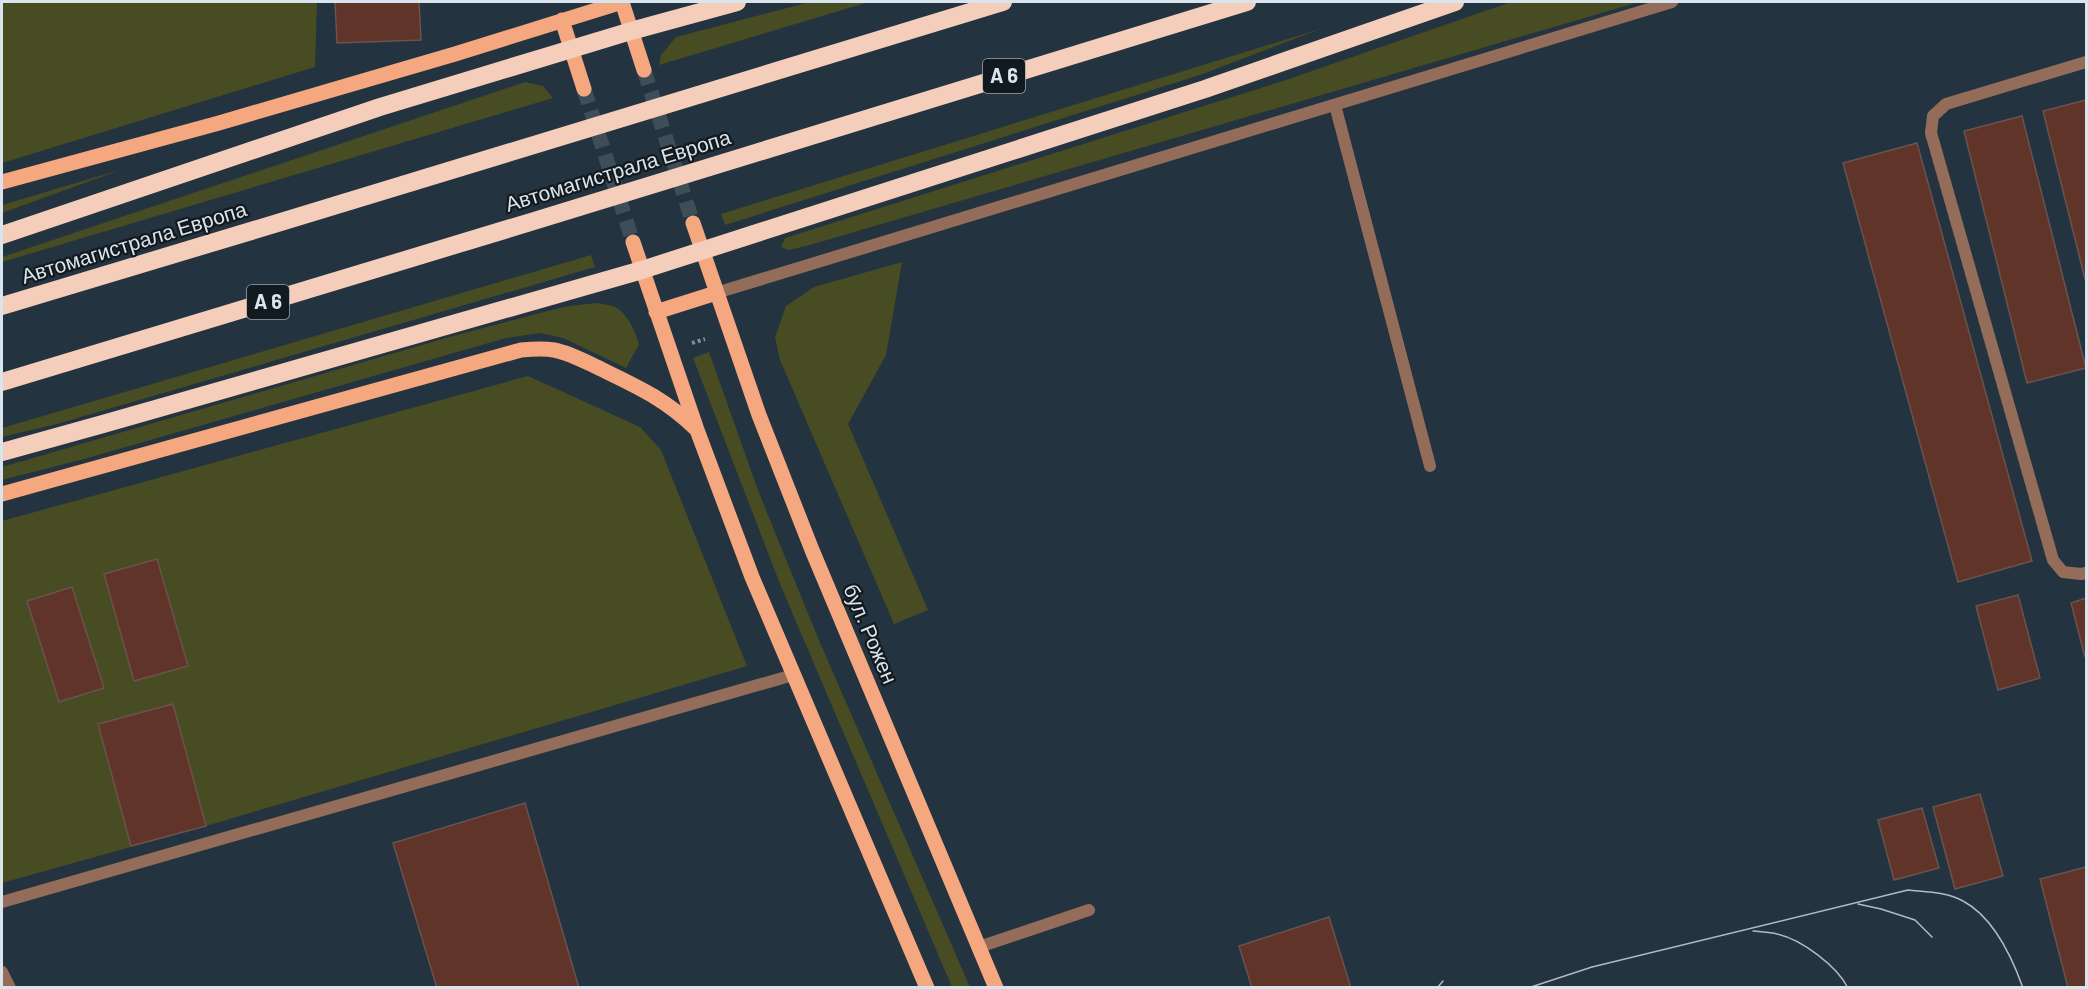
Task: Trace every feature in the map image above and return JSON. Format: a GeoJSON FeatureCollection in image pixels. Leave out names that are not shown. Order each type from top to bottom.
{"type":"FeatureCollection","features":[{"type":"Feature","properties":{"kind":"highway"},"geometry":{"type":"LineString","coordinates":[[2,235],[380,106],[631,31],[737,2]]}},
{"type":"Feature","properties":{"kind":"highway","name":"Автомагистрала Европа"},"geometry":{"type":"LineString","coordinates":[[2,306],[512,153],[1003,2]]}},
{"type":"Feature","properties":{"kind":"highway","name":"Автомагистрала Европа"},"geometry":{"type":"LineString","coordinates":[[2,382],[1247,2]]}},
{"type":"Feature","properties":{"kind":"highway"},"geometry":{"type":"LineString","coordinates":[[2,452],[703,252],[1205,89],[1455,2]]}},
{"type":"Feature","properties":{"kind":"main road"},"geometry":{"type":"LineString","coordinates":[[2,182],[219,123],[622,2],[644,70]]}},
{"type":"Feature","properties":{"kind":"main road"},"geometry":{"type":"LineString","coordinates":[[562,20],[584,89]]}},
{"type":"Feature","properties":{"kind":"main road","name":"бул. Рожен"},"geometry":{"type":"LineString","coordinates":[[693,223],[759,415],[812,550],[996,987]]}},
{"type":"Feature","properties":{"kind":"main road"},"geometry":{"type":"LineString","coordinates":[[633,242],[697,430],[752,578],[927,987]]}},
{"type":"Feature","properties":{"kind":"main road"},"geometry":{"type":"LineString","coordinates":[[656,312],[716,293]]}},
{"type":"Feature","properties":{"kind":"main road"},"geometry":{"type":"LineString","coordinates":[[2,494],[508,353],[537,348],[555,350],[573,356],[655,396],[680,413],[697,430]]}},
{"type":"Feature","properties":{"kind":"street"},"geometry":{"type":"LineString","coordinates":[[716,293],[1672,2]]}},
{"type":"Feature","properties":{"kind":"street"},"geometry":{"type":"LineString","coordinates":[[2086,62],[1946,104],[1934,116],[1931,132],[2052,560],[2063,572],[2086,573]]}},
{"type":"Feature","properties":{"kind":"street"},"geometry":{"type":"LineString","coordinates":[[1335,105],[1430,466]]}},
{"type":"Feature","properties":{"kind":"street"},"geometry":{"type":"LineString","coordinates":[[2,902],[793,675]]}},
{"type":"Feature","properties":{"kind":"street"},"geometry":{"type":"LineString","coordinates":[[979,947],[1089,910]]}},
{"type":"Feature","properties":{"kind":"street"},"geometry":{"type":"LineString","coordinates":[[2,972],[10,987]]}},
{"type":"Feature","properties":{"kind":"path"},"geometry":{"type":"LineString","coordinates":[[689,345],[705,339]]}},
{"type":"Feature","properties":{"kind":"green space"},"geometry":{"type":"Polygon","coordinates":[[[2,2],[317,2],[315,67],[2,163],[2,2]]]}},
{"type":"Feature","properties":{"kind":"green space"},"geometry":{"type":"Polygon","coordinates":[[[810,2],[869,2],[659,65],[661,55],[676,37],[810,2]]]}},
{"type":"Feature","properties":{"kind":"green space"},"geometry":{"type":"Polygon","coordinates":[[[1511,2],[1639,2],[810,245],[789,250],[781,247],[785,238],[1283,81],[1511,2]]]}},
{"type":"Feature","properties":{"kind":"green space"},"geometry":{"type":"Polygon","coordinates":[[[1323,28],[1200,75],[725,225],[721,214],[1323,28]]]}},
{"type":"Feature","properties":{"kind":"green space"},"geometry":{"type":"Polygon","coordinates":[[[525,82],[543,86],[553,98],[2,262],[2,257],[525,82]]]}},
{"type":"Feature","properties":{"kind":"green space"},"geometry":{"type":"Polygon","coordinates":[[[123,169],[2,213],[2,205],[123,169]]]}},
{"type":"Feature","properties":{"kind":"green space"},"geometry":{"type":"Polygon","coordinates":[[[591,255],[595,267],[57,424],[2,437],[2,428],[591,255]]]}},
{"type":"Feature","properties":{"kind":"green space"},"geometry":{"type":"Polygon","coordinates":[[[902,262],[886,355],[848,424],[928,610],[894,624],[780,360],[775,337],[786,306],[814,287],[902,262]]]}},
{"type":"Feature","properties":{"kind":"green space"},"geometry":{"type":"Polygon","coordinates":[[[596,303],[613,306],[620,310],[633,328],[639,344],[626,368],[563,338],[540,333],[506,338],[84,459],[2,480],[2,467],[453,336],[563,307],[596,303]]]}},
{"type":"Feature","properties":{"kind":"green space"},"geometry":{"type":"Polygon","coordinates":[[[709,352],[759,493],[818,638],[970,987],[952,987],[780,584],[693,358],[709,352]]]}},
{"type":"Feature","properties":{"kind":"green space"},"geometry":{"type":"Polygon","coordinates":[[[528,376],[640,427],[661,450],[747,666],[206,826],[2,883],[2,521],[528,376]]]}},
{"type":"Feature","properties":{"kind":"building"},"geometry":{"type":"Polygon","coordinates":[[[335,2],[419,2],[421,40],[337,43],[335,2]]]}},
{"type":"Feature","properties":{"kind":"building"},"geometry":{"type":"Polygon","coordinates":[[[2086,100],[2086,283],[2043,111],[2086,100]]]}},
{"type":"Feature","properties":{"kind":"building"},"geometry":{"type":"Polygon","coordinates":[[[2022,116],[2086,368],[2027,383],[1964,131],[2022,116]]]}},
{"type":"Feature","properties":{"kind":"building"},"geometry":{"type":"Polygon","coordinates":[[[1917,143],[2032,561],[1958,582],[1843,163],[1917,143]]]}},
{"type":"Feature","properties":{"kind":"building"},"geometry":{"type":"Polygon","coordinates":[[[157,559],[188,666],[134,681],[104,574],[157,559]]]}},
{"type":"Feature","properties":{"kind":"building"},"geometry":{"type":"Polygon","coordinates":[[[72,587],[104,688],[59,702],[27,601],[72,587]]]}},
{"type":"Feature","properties":{"kind":"building"},"geometry":{"type":"Polygon","coordinates":[[[2018,595],[2040,678],[1998,690],[1976,606],[2018,595]]]}},
{"type":"Feature","properties":{"kind":"building"},"geometry":{"type":"Polygon","coordinates":[[[2086,598],[2086,657],[2085,657],[2071,603],[2086,598]]]}},
{"type":"Feature","properties":{"kind":"building"},"geometry":{"type":"Polygon","coordinates":[[[173,704],[206,826],[131,846],[98,724],[173,704]]]}},
{"type":"Feature","properties":{"kind":"building"},"geometry":{"type":"Polygon","coordinates":[[[1980,794],[2003,876],[1955,889],[1933,807],[1980,794]]]}},
{"type":"Feature","properties":{"kind":"building"},"geometry":{"type":"Polygon","coordinates":[[[525,803],[579,988],[437,988],[393,843],[525,803]]]}},
{"type":"Feature","properties":{"kind":"building"},"geometry":{"type":"Polygon","coordinates":[[[1922,808],[1939,868],[1894,880],[1878,820],[1922,808]]]}},
{"type":"Feature","properties":{"kind":"building"},"geometry":{"type":"Polygon","coordinates":[[[2086,867],[2086,988],[2068,988],[2040,879],[2086,867]]]}},
{"type":"Feature","properties":{"kind":"building"},"geometry":{"type":"Polygon","coordinates":[[[1329,917],[1351,988],[1252,988],[1239,946],[1329,917]]]}},
{"type":"Feature","properties":{"kind":"tunnel"},"geometry":{"type":"LineString","coordinates":[[644,70],[693,223]]}},
{"type":"Feature","properties":{"kind":"tunnel"},"geometry":{"type":"LineString","coordinates":[[584,89],[633,242]]}},
{"type":"Feature","properties":{"kind":"tram line"},"geometry":{"type":"LineString","coordinates":[[1528,988],[1592,967],[1908,890],[1950,896],[1974,908],[2000,939],[2023,988]]}},
{"type":"Feature","properties":{"kind":"tram line"},"geometry":{"type":"LineString","coordinates":[[1858,904],[1915,920],[1932,937]]}},
{"type":"Feature","properties":{"kind":"tram line"},"geometry":{"type":"LineString","coordinates":[[1753,931],[1774,933],[1797,941],[1836,971],[1848,988]]}},
{"type":"Feature","properties":{"kind":"tram line"},"geometry":{"type":"LineString","coordinates":[[1437,988],[1443,981]]}}]}
